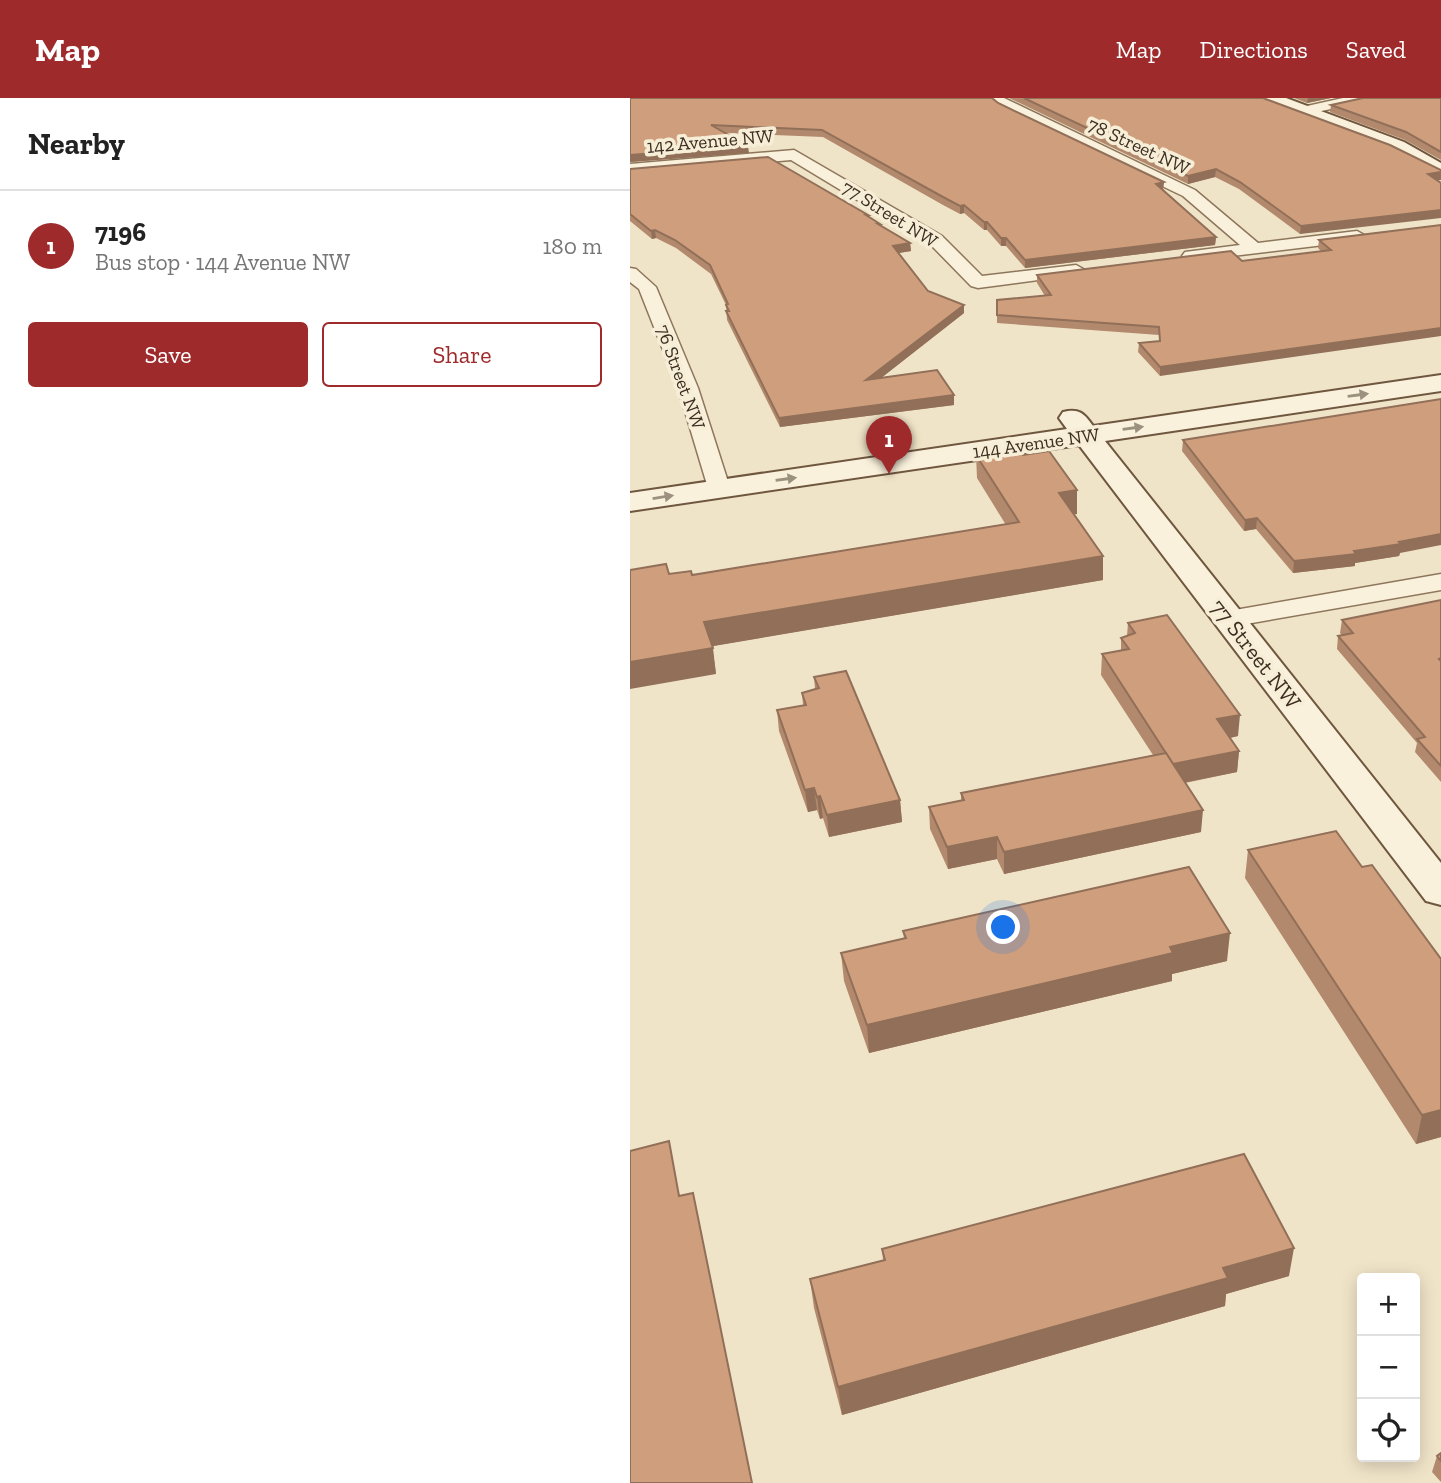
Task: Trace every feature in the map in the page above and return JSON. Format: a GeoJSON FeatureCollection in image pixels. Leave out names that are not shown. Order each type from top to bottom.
{"type":"FeatureCollection","features":[{"type":"Feature","properties":{"kind":"street","name":"78 Street NW"},"geometry":{"type":"LineString","coordinates":[[995,98],[1004,105],[1189,194],[1254,248]]}},
{"type":"Feature","properties":{"kind":"street"},"geometry":{"type":"LineString","coordinates":[[1269,98],[1397,146],[1441,170]]}},
{"type":"Feature","properties":{"kind":"street"},"geometry":{"type":"LineString","coordinates":[[1303,111],[1363,98]]}},
{"type":"Feature","properties":{"kind":"street","name":"142 Avenue NW"},"geometry":{"type":"LineString","coordinates":[[630,169],[794,155]]}},
{"type":"Feature","properties":{"kind":"street","name":"77 Street NW"},"geometry":{"type":"LineString","coordinates":[[794,155],[936,240],[978,282],[1087,269]]}},
{"type":"Feature","properties":{"kind":"street"},"geometry":{"type":"LineString","coordinates":[[1178,258],[1377,233]]}},
{"type":"Feature","properties":{"kind":"street","name":"76 Street NW"},"geometry":{"type":"LineString","coordinates":[[630,274],[647,287],[688,388],[716,478]]}},
{"type":"Feature","properties":{"kind":"street","name":"144 Avenue NW"},"geometry":{"type":"LineString","coordinates":[[1079,426],[1441,363]]}},
{"type":"Feature","properties":{"kind":"street","name":"144 Avenue NW"},"geometry":{"type":"LineString","coordinates":[[630,502],[716,478],[1079,426],[1441,383]]}},
{"type":"Feature","properties":{"kind":"street","name":"77 Street NW"},"geometry":{"type":"LineString","coordinates":[[1079,426],[1441,891]]}},
{"type":"Feature","properties":{"kind":"street","name":"144 Avenue NW"},"geometry":{"type":"LineString","coordinates":[[630,479],[716,478]]}},
{"type":"Feature","properties":{"kind":"street"},"geometry":{"type":"LineString","coordinates":[[1229,619],[1441,582]]}},
{"type":"Feature","properties":{"kind":"building"},"geometry":{"type":"Polygon","coordinates":[[[630,98],[992,98],[1164,182],[1156,184],[1216,237],[1025,260],[1006,238],[1001,238],[987,222],[964,205],[960,206],[822,130],[711,125],[748,146],[630,155],[630,98]]]}},
{"type":"Feature","properties":{"kind":"building"},"geometry":{"type":"Polygon","coordinates":[[[1024,98],[1263,98],[1390,145],[1441,170],[1428,174],[1441,183],[1441,210],[1301,226],[1240,182],[1216,169],[1188,176],[1024,98]]]}},
{"type":"Feature","properties":{"kind":"building"},"geometry":{"type":"Polygon","coordinates":[[[1363,98],[1441,98],[1441,152],[1406,132],[1331,105],[1363,98]]]}},
{"type":"Feature","properties":{"kind":"building"},"geometry":{"type":"Polygon","coordinates":[[[768,157],[868,215],[910,243],[893,246],[928,291],[964,305],[866,380],[937,370],[954,395],[779,418],[726,311],[729,311],[726,305],[728,304],[710,265],[675,240],[655,230],[651,231],[630,214],[630,169],[768,157]]]}},
{"type":"Feature","properties":{"kind":"building"},"geometry":{"type":"Polygon","coordinates":[[[1441,225],[1441,328],[1160,367],[1139,343],[1160,341],[1159,327],[997,315],[997,300],[1051,295],[1037,275],[1231,251],[1242,261],[1331,250],[1319,240],[1441,225]]]}},
{"type":"Feature","properties":{"kind":"building"},"geometry":{"type":"Polygon","coordinates":[[[1441,399],[1441,534],[1399,542],[1401,544],[1354,551],[1356,554],[1294,561],[1257,518],[1245,520],[1183,440],[1441,399]]]}},
{"type":"Feature","properties":{"kind":"building"},"geometry":{"type":"Polygon","coordinates":[[[1018,449],[1023,455],[1049,451],[1077,490],[1059,493],[1103,556],[704,622],[713,648],[630,662],[630,570],[666,564],[669,574],[691,571],[692,575],[1019,522],[976,455],[1018,449]]]}},
{"type":"Feature","properties":{"kind":"building"},"geometry":{"type":"Polygon","coordinates":[[[1441,600],[1441,766],[1417,739],[1425,737],[1338,636],[1353,633],[1342,620],[1441,600]]]}},
{"type":"Feature","properties":{"kind":"building"},"geometry":{"type":"Polygon","coordinates":[[[1167,615],[1240,715],[1217,719],[1239,751],[1173,764],[1102,654],[1129,649],[1121,638],[1135,633],[1128,623],[1167,615]]]}},
{"type":"Feature","properties":{"kind":"building"},"geometry":{"type":"Polygon","coordinates":[[[846,671],[900,800],[827,815],[814,788],[805,790],[777,710],[806,705],[802,693],[819,688],[814,677],[846,671]]]}},
{"type":"Feature","properties":{"kind":"building"},"geometry":{"type":"Polygon","coordinates":[[[1166,753],[1203,810],[1004,852],[997,837],[947,847],[929,807],[964,800],[961,793],[1166,753]]]}},
{"type":"Feature","properties":{"kind":"building"},"geometry":{"type":"Polygon","coordinates":[[[1336,831],[1362,867],[1372,865],[1441,959],[1441,1110],[1422,1115],[1248,850],[1336,831]]]}},
{"type":"Feature","properties":{"kind":"building"},"geometry":{"type":"Polygon","coordinates":[[[1189,867],[1230,933],[1170,947],[1173,953],[867,1025],[841,953],[906,938],[903,931],[1189,867]]]}},
{"type":"Feature","properties":{"kind":"building"},"geometry":{"type":"Polygon","coordinates":[[[669,1141],[679,1196],[693,1193],[752,1483],[630,1483],[630,1151],[669,1141]]]}},
{"type":"Feature","properties":{"kind":"building"},"geometry":{"type":"Polygon","coordinates":[[[1244,1154],[1294,1248],[1223,1268],[1228,1278],[838,1387],[810,1279],[885,1260],[882,1249],[1244,1154]]]}},
{"type":"Feature","properties":{"kind":"place","name":"7196"},"geometry":{"type":"Point","coordinates":[889,474]}}]}
